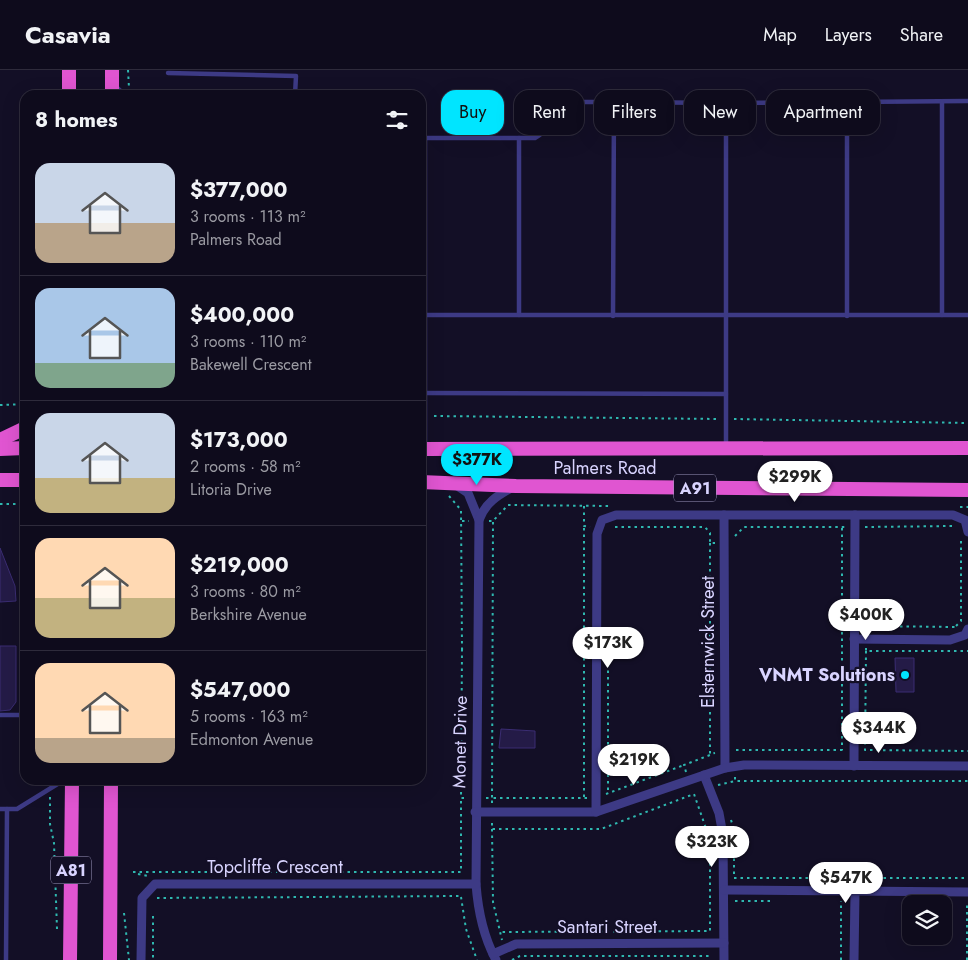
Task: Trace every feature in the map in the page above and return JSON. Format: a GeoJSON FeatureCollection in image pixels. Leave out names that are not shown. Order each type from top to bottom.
{"type":"FeatureCollection","features":[{"type":"Feature","properties":{"kind":"highway"},"geometry":{"type":"LineString","coordinates":[[70,70],[70,90]]}},
{"type":"Feature","properties":{"kind":"highway"},"geometry":{"type":"LineString","coordinates":[[0,440],[20,430]]}},
{"type":"Feature","properties":{"kind":"highway"},"geometry":{"type":"LineString","coordinates":[[0,449],[20,448]]}},
{"type":"Feature","properties":{"kind":"highway","name":"Palmers Road"},"geometry":{"type":"LineString","coordinates":[[426,449],[968,448]]}},
{"type":"Feature","properties":{"kind":"highway"},"geometry":{"type":"LineString","coordinates":[[0,480],[20,481]]}},
{"type":"Feature","properties":{"kind":"highway","name":"Palmers Road"},"geometry":{"type":"LineString","coordinates":[[426,483],[446,488],[516,486],[968,490]]}},
{"type":"Feature","properties":{"kind":"highway","name":"A81"},"geometry":{"type":"LineString","coordinates":[[70,960],[72,785]]}},
{"type":"Feature","properties":{"kind":"highway","name":"A81"},"geometry":{"type":"LineString","coordinates":[[110,960],[111,785]]}},
{"type":"Feature","properties":{"kind":"street","name":"Monet Drive"},"geometry":{"type":"LineString","coordinates":[[446,488],[458,485],[468,493],[479,520],[475,798],[476,884],[478,913],[494,957]]}},
{"type":"Feature","properties":{"kind":"street"},"geometry":{"type":"LineString","coordinates":[[479,520],[492,499],[516,486]]}},
{"type":"Feature","properties":{"kind":"street"},"geometry":{"type":"LineString","coordinates":[[596,812],[597,534],[604,524],[616,515],[953,515],[965,520],[965,528]]}},
{"type":"Feature","properties":{"kind":"street"},"geometry":{"type":"LineString","coordinates":[[854,766],[855,515]]}},
{"type":"Feature","properties":{"kind":"street","name":"Elsternwick Street"},"geometry":{"type":"LineString","coordinates":[[724,516],[725,768]]}},
{"type":"Feature","properties":{"kind":"street"},"geometry":{"type":"LineString","coordinates":[[854,639],[950,640],[965,635],[968,629]]}},
{"type":"Feature","properties":{"kind":"street"},"geometry":{"type":"LineString","coordinates":[[475,812],[596,812],[725,768],[744,765],[968,766]]}},
{"type":"Feature","properties":{"kind":"street"},"geometry":{"type":"LineString","coordinates":[[704,775],[719,813],[723,835],[724,960]]}},
{"type":"Feature","properties":{"kind":"street","name":"Topcliffe Crescent"},"geometry":{"type":"LineString","coordinates":[[141,960],[142,898],[155,884],[476,884]]}},
{"type":"Feature","properties":{"kind":"street"},"geometry":{"type":"LineString","coordinates":[[724,890],[855,892],[968,897]]}},
{"type":"Feature","properties":{"kind":"street"},"geometry":{"type":"LineString","coordinates":[[854,960],[855,892]]}},
{"type":"Feature","properties":{"kind":"street","name":"Santari Street"},"geometry":{"type":"LineString","coordinates":[[494,957],[505,948],[516,944],[724,943]]}},
{"type":"Feature","properties":{"kind":"lane"},"geometry":{"type":"LineString","coordinates":[[168,73],[296,76],[295,90]]}},
{"type":"Feature","properties":{"kind":"lane"},"geometry":{"type":"LineString","coordinates":[[880,102],[968,101]]}},
{"type":"Feature","properties":{"kind":"lane"},"geometry":{"type":"LineString","coordinates":[[426,138],[535,138],[544,134],[547,126],[547,108],[551,104],[559,102],[594,102]]}},
{"type":"Feature","properties":{"kind":"lane"},"geometry":{"type":"LineString","coordinates":[[942,102],[942,315]]}},
{"type":"Feature","properties":{"kind":"lane"},"geometry":{"type":"LineString","coordinates":[[613,316],[614,135]]}},
{"type":"Feature","properties":{"kind":"lane"},"geometry":{"type":"LineString","coordinates":[[726,135],[726,448]]}},
{"type":"Feature","properties":{"kind":"lane"},"geometry":{"type":"LineString","coordinates":[[846,316],[847,135]]}},
{"type":"Feature","properties":{"kind":"lane"},"geometry":{"type":"LineString","coordinates":[[519,138],[519,315]]}},
{"type":"Feature","properties":{"kind":"lane"},"geometry":{"type":"LineString","coordinates":[[426,315],[968,315]]}},
{"type":"Feature","properties":{"kind":"lane"},"geometry":{"type":"LineString","coordinates":[[426,393],[726,394]]}},
{"type":"Feature","properties":{"kind":"lane"},"geometry":{"type":"LineString","coordinates":[[0,715],[20,715]]}},
{"type":"Feature","properties":{"kind":"lane"},"geometry":{"type":"LineString","coordinates":[[0,809],[17,809],[58,785]]}},
{"type":"Feature","properties":{"kind":"lane"},"geometry":{"type":"LineString","coordinates":[[6,960],[7,809]]}},
{"type":"Feature","properties":{"kind":"path"},"geometry":{"type":"LineString","coordinates":[[128,70],[129,90]]}},
{"type":"Feature","properties":{"kind":"path"},"geometry":{"type":"LineString","coordinates":[[0,404],[20,404]]}},
{"type":"Feature","properties":{"kind":"path"},"geometry":{"type":"LineString","coordinates":[[426,416],[968,422]]}},
{"type":"Feature","properties":{"kind":"path"},"geometry":{"type":"LineString","coordinates":[[134,872],[461,872],[462,520],[461,510],[446,488]]}},
{"type":"Feature","properties":{"kind":"path"},"geometry":{"type":"LineString","coordinates":[[0,504],[20,504]]}},
{"type":"Feature","properties":{"kind":"path"},"geometry":{"type":"LineString","coordinates":[[461,798],[492,798],[493,521]]}},
{"type":"Feature","properties":{"kind":"path"},"geometry":{"type":"LineString","coordinates":[[604,524],[705,527],[710,533],[710,754],[735,750]]}},
{"type":"Feature","properties":{"kind":"path"},"geometry":{"type":"LineString","coordinates":[[583,829],[584,526]]}},
{"type":"Feature","properties":{"kind":"path"},"geometry":{"type":"LineString","coordinates":[[710,543],[735,543],[735,535],[744,527],[965,528],[961,621],[956,626]]}},
{"type":"Feature","properties":{"kind":"path"},"geometry":{"type":"LineString","coordinates":[[842,527],[842,750]]}},
{"type":"Feature","properties":{"kind":"path"},"geometry":{"type":"LineString","coordinates":[[462,649],[492,649]]}},
{"type":"Feature","properties":{"kind":"path"},"geometry":{"type":"LineString","coordinates":[[866,651],[866,750],[968,751]]}},
{"type":"Feature","properties":{"kind":"path"},"geometry":{"type":"LineString","coordinates":[[955,651],[968,651]]}},
{"type":"Feature","properties":{"kind":"path"},"geometry":{"type":"LineString","coordinates":[[50,791],[50,824],[54,843],[57,930]]}},
{"type":"Feature","properties":{"kind":"path"},"geometry":{"type":"LineString","coordinates":[[499,932],[710,932],[710,840],[694,794]]}},
{"type":"Feature","properties":{"kind":"path"},"geometry":{"type":"LineString","coordinates":[[492,828],[492,886],[499,932],[505,948]]}},
{"type":"Feature","properties":{"kind":"path"},"geometry":{"type":"LineString","coordinates":[[734,878],[968,878]]}},
{"type":"Feature","properties":{"kind":"path"},"geometry":{"type":"LineString","coordinates":[[153,903],[158,896],[461,896],[466,929],[477,960]]}},
{"type":"Feature","properties":{"kind":"path"},"geometry":{"type":"LineString","coordinates":[[967,960],[968,897]]}},
{"type":"Feature","properties":{"kind":"path"},"geometry":{"type":"LineString","coordinates":[[841,901],[841,960]]}},
{"type":"Feature","properties":{"kind":"path"},"geometry":{"type":"LineString","coordinates":[[153,912],[153,960]]}},
{"type":"Feature","properties":{"kind":"building"},"geometry":{"type":"Polygon","coordinates":[[[0,548],[15,586],[16,601],[0,602],[0,548]]]}},
{"type":"Feature","properties":{"kind":"building"},"geometry":{"type":"Polygon","coordinates":[[[0,646],[16,646],[16,702],[10,710],[0,711],[0,646]]]}},
{"type":"Feature","properties":{"kind":"building","name":"VNMT Solutions"},"geometry":{"type":"Polygon","coordinates":[[[895,658],[914,658],[914,692],[896,692],[895,658]]]}},
{"type":"Feature","properties":{"kind":"building"},"geometry":{"type":"Polygon","coordinates":[[[501,729],[535,731],[535,748],[499,748],[501,729]]]}},
{"type":"Feature","properties":{"kind":"place","name":"VNMT Solutions"},"geometry":{"type":"Point","coordinates":[905,675]}}]}
